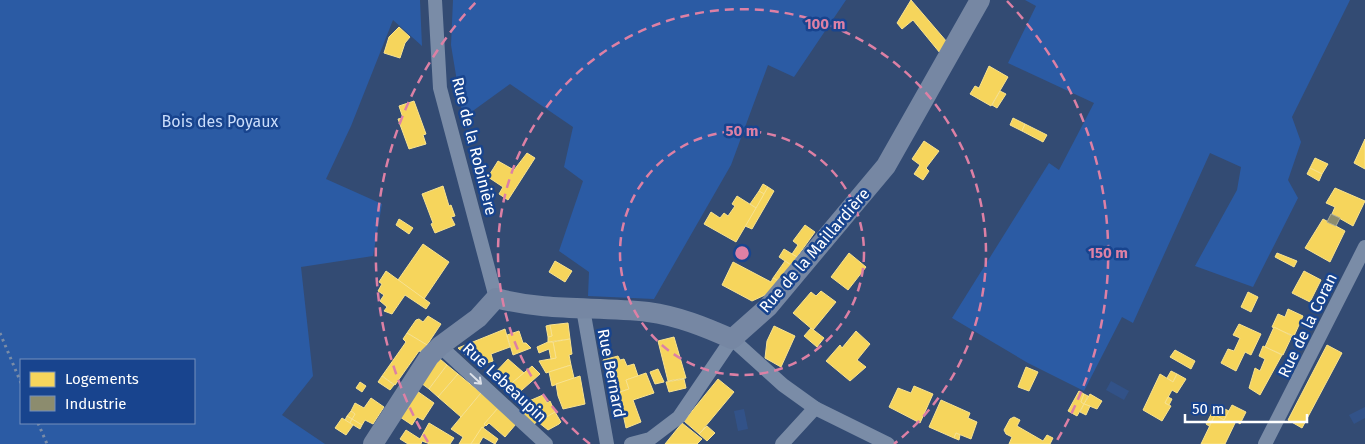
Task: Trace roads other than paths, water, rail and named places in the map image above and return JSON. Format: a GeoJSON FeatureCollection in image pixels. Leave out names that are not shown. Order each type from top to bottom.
{"type":"FeatureCollection","features":[{"type":"Feature","properties":{"kind":"street","name":"Rue de la Robinière"},"geometry":{"type":"LineString","coordinates":[[434,0],[440,88],[496,298]]}},
{"type":"Feature","properties":{"kind":"street","name":"Rue de la Maillardière"},"geometry":{"type":"LineString","coordinates":[[732,339],[768,308],[886,166],[980,0]]}},
{"type":"Feature","properties":{"kind":"street","name":"Rue de la Coran"},"geometry":{"type":"LineString","coordinates":[[1265,444],[1365,247]]}},
{"type":"Feature","properties":{"kind":"street"},"geometry":{"type":"LineString","coordinates":[[373,444],[420,368],[440,346],[478,318],[496,298],[526,306],[648,312],[675,317],[732,339],[783,385],[815,408],[888,444]]}},
{"type":"Feature","properties":{"kind":"street","name":"Rue Bernard"},"geometry":{"type":"LineString","coordinates":[[583,309],[607,444]]}},
{"type":"Feature","properties":{"kind":"street"},"geometry":{"type":"LineString","coordinates":[[631,444],[650,438],[679,417],[732,339]]}},
{"type":"Feature","properties":{"kind":"street","name":"Rue Lebeaupin"},"geometry":{"type":"LineString","coordinates":[[440,346],[546,444]]}},
{"type":"Feature","properties":{"kind":"street"},"geometry":{"type":"LineString","coordinates":[[782,444],[815,408]]}},
{"type":"Feature","properties":{"kind":"park label","name":"Bois des Poyaux"},"geometry":{"type":"Point","coordinates":[220,121]}}]}
